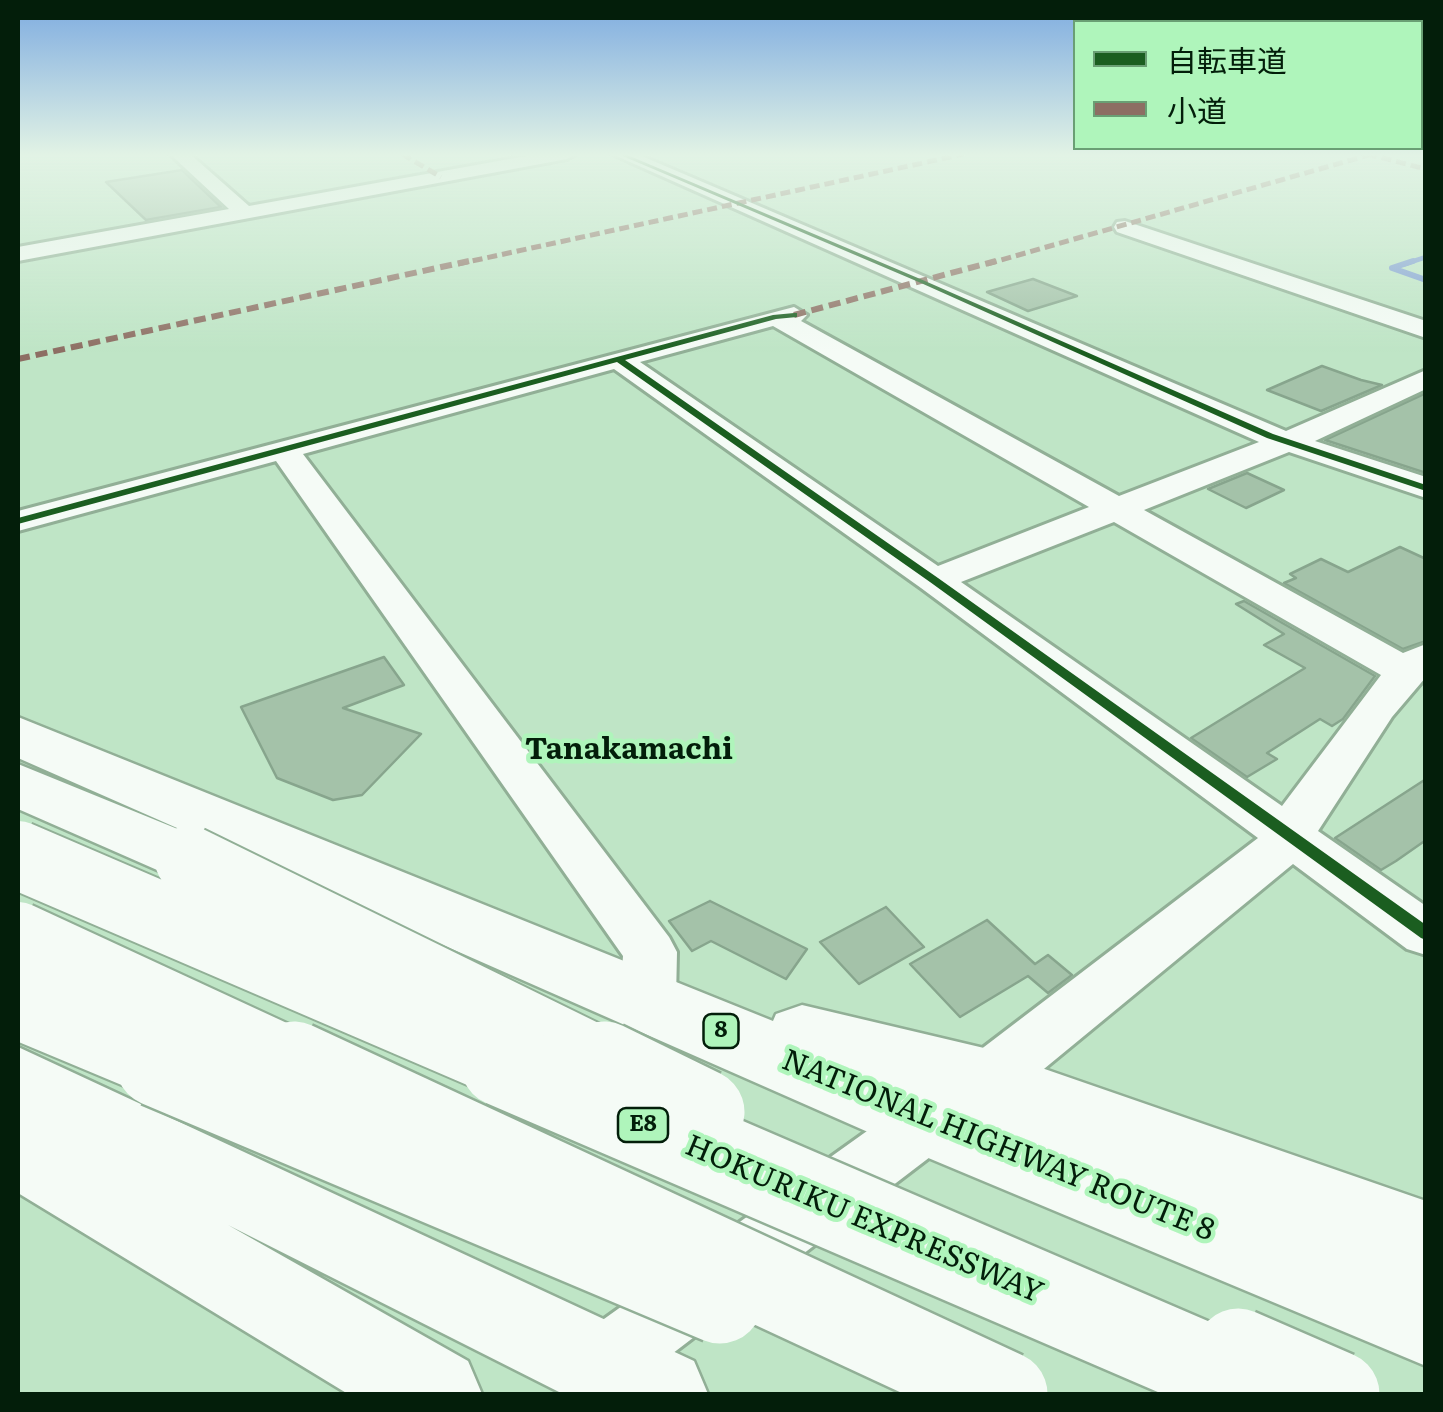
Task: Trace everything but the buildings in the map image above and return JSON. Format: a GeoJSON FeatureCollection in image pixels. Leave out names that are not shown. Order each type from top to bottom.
{"type":"FeatureCollection","features":[{"type":"Feature","properties":{"kind":"highway"},"geometry":{"type":"LineString","coordinates":[[18,736],[397,898],[648,999],[957,1102],[1426,1244]]}},
{"type":"Feature","properties":{"kind":"highway"},"geometry":{"type":"LineString","coordinates":[[18,785],[189,860],[772,1147],[1337,1394]]}},
{"type":"Feature","properties":{"kind":"highway","name":"HOKURIKU EXPRESSWAY"},"geometry":{"type":"LineString","coordinates":[[18,855],[1270,1394]]}},
{"type":"Feature","properties":{"kind":"highway"},"geometry":{"type":"LineString","coordinates":[[18,936],[1005,1394]]}},
{"type":"Feature","properties":{"kind":"highway"},"geometry":{"type":"LineString","coordinates":[[18,1005],[561,1236],[949,1394]]}},
{"type":"Feature","properties":{"kind":"highway"},"geometry":{"type":"LineString","coordinates":[[18,1082],[631,1379]]}},
{"type":"Feature","properties":{"kind":"highway","name":"NATIONAL HIGHWAY ROUTE 8"},"geometry":{"type":"LineString","coordinates":[[957,1102],[1426,1320]]}},
{"type":"Feature","properties":{"kind":"highway"},"geometry":{"type":"LineString","coordinates":[[18,1149],[435,1394]]}},
{"type":"Feature","properties":{"kind":"street"},"geometry":{"type":"LineString","coordinates":[[18,254],[207,220]]}},
{"type":"Feature","properties":{"kind":"street"},"geometry":{"type":"LineString","coordinates":[[777,220],[1270,436],[1426,488]]}},
{"type":"Feature","properties":{"kind":"street"},"geometry":{"type":"LineString","coordinates":[[1125,227],[1426,330]]}},
{"type":"Feature","properties":{"kind":"street"},"geometry":{"type":"LineString","coordinates":[[18,522],[785,316],[1118,507],[1416,664],[1303,811],[1290,839],[957,1102],[631,1379]]}},
{"type":"Feature","properties":{"kind":"street"},"geometry":{"type":"LineString","coordinates":[[618,359],[934,580],[1426,934]]}},
{"type":"Feature","properties":{"kind":"street"},"geometry":{"type":"LineString","coordinates":[[934,580],[1290,442],[1426,378]]}},
{"type":"Feature","properties":{"kind":"street"},"geometry":{"type":"LineString","coordinates":[[1391,394],[1426,408]]}},
{"type":"Feature","properties":{"kind":"street"},"geometry":{"type":"LineString","coordinates":[[284,450],[650,952],[648,999]]}},
{"type":"Feature","properties":{"kind":"waterway"},"geometry":{"type":"LineString","coordinates":[[1405,264],[1426,257]]}},
{"type":"Feature","properties":{"kind":"waterway"},"geometry":{"type":"LineString","coordinates":[[1413,261],[1392,268],[1426,280]]}},
{"type":"Feature","properties":{"kind":"marked path"},"geometry":{"type":"LineString","coordinates":[[18,359],[660,220]]}},
{"type":"Feature","properties":{"kind":"marked path"},"geometry":{"type":"LineString","coordinates":[[794,315],[1149,220]]}},
{"type":"Feature","properties":{"kind":"cycle path"},"geometry":{"type":"LineString","coordinates":[[776,220],[1270,436],[1426,488]]}},
{"type":"Feature","properties":{"kind":"cycle path"},"geometry":{"type":"LineString","coordinates":[[18,521],[794,315]]}},
{"type":"Feature","properties":{"kind":"cycle path"},"geometry":{"type":"LineString","coordinates":[[618,359],[934,580],[1426,934]]}},
{"type":"Feature","properties":{"kind":"district","name":"Tanakamachi"},"geometry":{"type":"Point","coordinates":[629,750]}}]}
